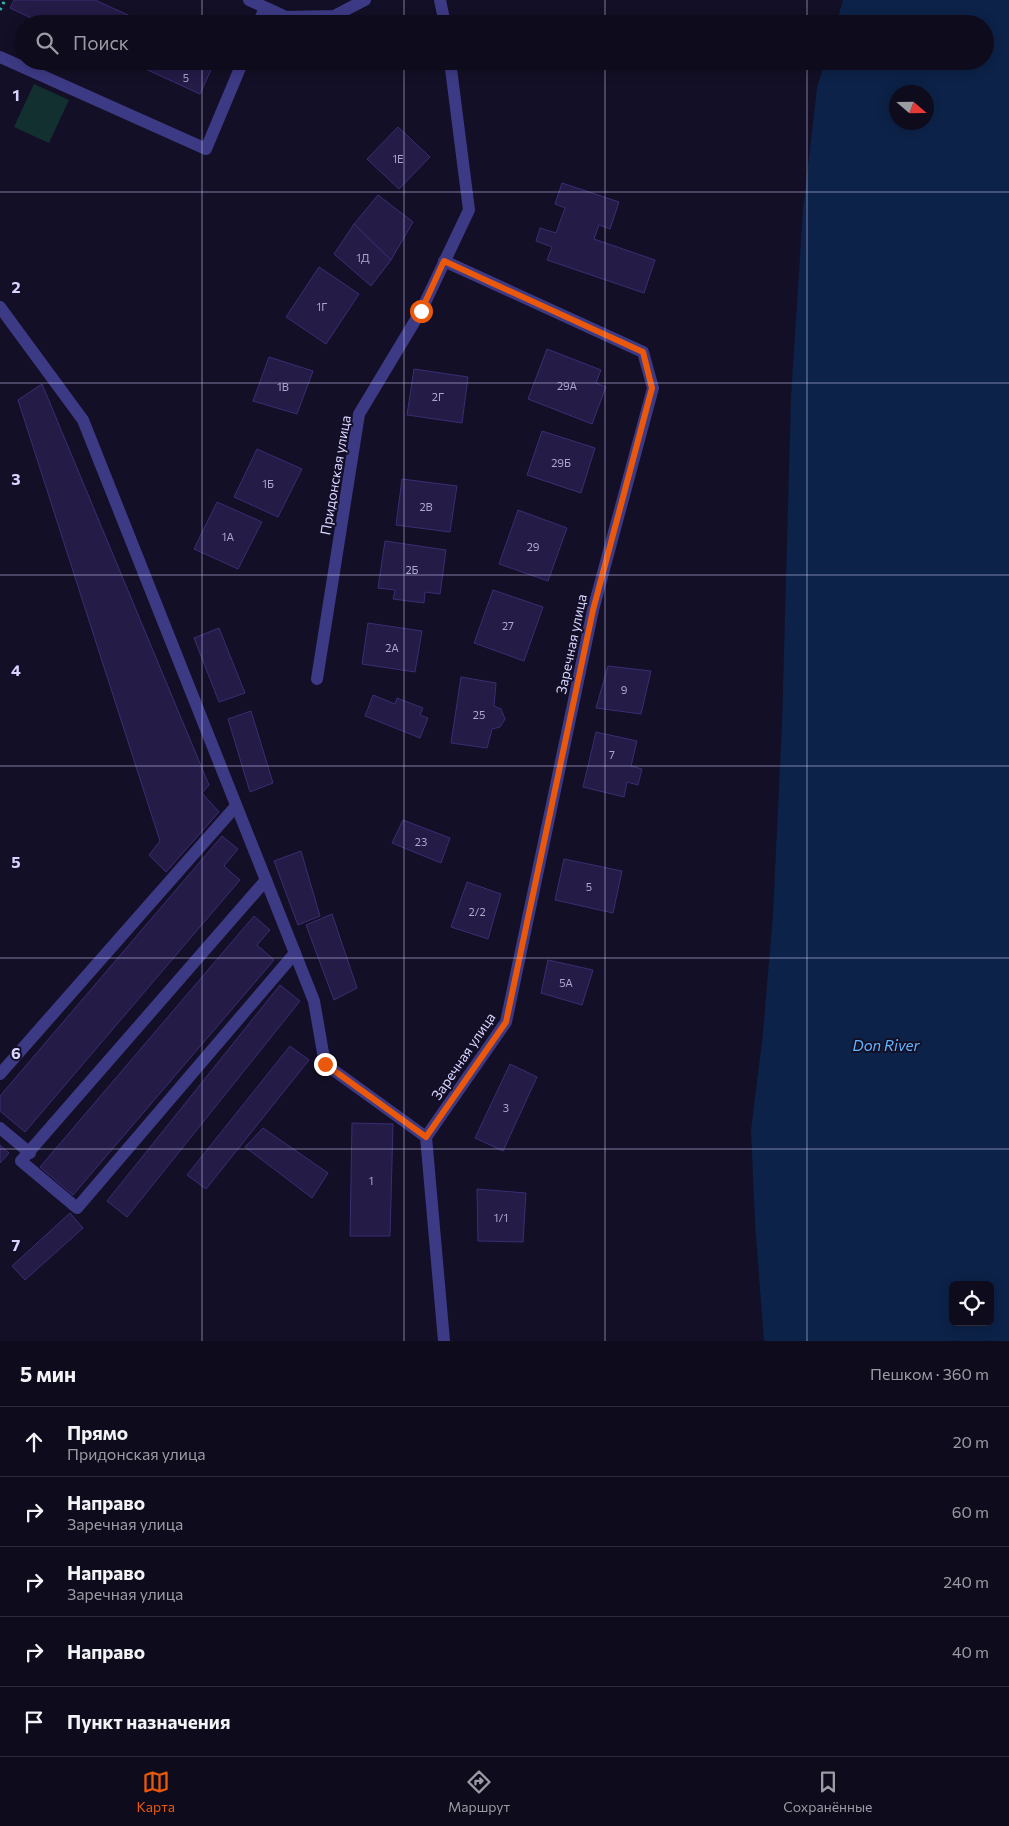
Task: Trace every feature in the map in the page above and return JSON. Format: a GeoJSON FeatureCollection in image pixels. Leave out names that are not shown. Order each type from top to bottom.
{"type":"FeatureCollection","features":[{"type":"Feature","properties":{"kind":"street"},"geometry":{"type":"LineString","coordinates":[[248,0],[281,15]]}},
{"type":"Feature","properties":{"kind":"street"},"geometry":{"type":"LineString","coordinates":[[336,15],[365,0]]}},
{"type":"Feature","properties":{"kind":"street"},"geometry":{"type":"LineString","coordinates":[[440,0],[443,15]]}},
{"type":"Feature","properties":{"kind":"street"},"geometry":{"type":"LineString","coordinates":[[262,15],[265,8]]}},
{"type":"Feature","properties":{"kind":"street"},"geometry":{"type":"LineString","coordinates":[[0,57],[15,64]]}},
{"type":"Feature","properties":{"kind":"street"},"geometry":{"type":"LineString","coordinates":[[29,70],[206,150],[238,70]]}},
{"type":"Feature","properties":{"kind":"street","name":"Придонская улица"},"geometry":{"type":"LineString","coordinates":[[318,679],[359,414],[421,311],[468,210],[451,70]]}},
{"type":"Feature","properties":{"kind":"street","name":"Заречная улица"},"geometry":{"type":"LineString","coordinates":[[426,1137],[506,1022],[593,610],[652,388],[643,352],[444,261]]}},
{"type":"Feature","properties":{"kind":"street"},"geometry":{"type":"LineString","coordinates":[[0,307],[83,420],[314,1001],[325,1064],[426,1137],[444,1341]]}},
{"type":"Feature","properties":{"kind":"street"},"geometry":{"type":"LineString","coordinates":[[0,1074],[236,806]]}},
{"type":"Feature","properties":{"kind":"street"},"geometry":{"type":"LineString","coordinates":[[266,880],[30,1153],[21,1161],[78,1208],[295,953]]}},
{"type":"Feature","properties":{"kind":"street"},"geometry":{"type":"LineString","coordinates":[[0,1128],[30,1153]]}},
{"type":"Feature","properties":{"kind":"path"},"geometry":{"type":"LineString","coordinates":[[0,10],[5,0]]}},
{"type":"Feature","properties":{"kind":"green space"},"geometry":{"type":"Polygon","coordinates":[[[34,84],[69,100],[49,143],[14,127],[34,84]]]}},
{"type":"Feature","properties":{"kind":"water","name":"Don River"},"geometry":{"type":"Polygon","coordinates":[[[843,0],[1009,0],[1009,1341],[764,1341],[755,1223],[751,1130],[763,1033],[773,914],[782,723],[791,397],[803,209],[817,88],[822,70],[994,70],[994,15],[839,15],[843,0]]]}},
{"type":"Feature","properties":{"kind":"building"},"geometry":{"type":"Polygon","coordinates":[[[14,0],[95,0],[128,15],[25,15],[10,8],[14,0]]]}},
{"type":"Feature","properties":{"kind":"building"},"geometry":{"type":"Polygon","coordinates":[[[148,70],[211,70],[200,94],[148,70]]]}},
{"type":"Feature","properties":{"kind":"building"},"geometry":{"type":"Polygon","coordinates":[[[398,127],[430,157],[399,189],[367,159],[398,127]]]}},
{"type":"Feature","properties":{"kind":"building"},"geometry":{"type":"Polygon","coordinates":[[[562,183],[619,202],[610,229],[599,225],[594,239],[655,260],[644,293],[547,260],[552,247],[536,241],[540,228],[556,233],[565,208],[555,204],[562,183]]]}},
{"type":"Feature","properties":{"kind":"building"},"geometry":{"type":"Polygon","coordinates":[[[378,195],[413,222],[391,260],[354,224],[378,195]]]}},
{"type":"Feature","properties":{"kind":"building"},"geometry":{"type":"Polygon","coordinates":[[[354,224],[391,260],[371,286],[334,254],[354,224]]]}},
{"type":"Feature","properties":{"kind":"building"},"geometry":{"type":"Polygon","coordinates":[[[319,267],[359,294],[326,344],[286,317],[319,267]]]}},
{"type":"Feature","properties":{"kind":"building"},"geometry":{"type":"Polygon","coordinates":[[[547,349],[601,370],[596,383],[606,387],[592,424],[528,399],[547,349]]]}},
{"type":"Feature","properties":{"kind":"building"},"geometry":{"type":"Polygon","coordinates":[[[269,357],[313,371],[297,414],[253,401],[269,357]]]}},
{"type":"Feature","properties":{"kind":"building"},"geometry":{"type":"Polygon","coordinates":[[[414,369],[468,377],[462,423],[407,415],[414,369]]]}},
{"type":"Feature","properties":{"kind":"building"},"geometry":{"type":"Polygon","coordinates":[[[42,384],[209,785],[202,793],[219,812],[166,872],[149,855],[160,841],[18,400],[42,384]]]}},
{"type":"Feature","properties":{"kind":"building"},"geometry":{"type":"Polygon","coordinates":[[[542,431],[595,448],[581,493],[527,475],[542,431]]]}},
{"type":"Feature","properties":{"kind":"building"},"geometry":{"type":"Polygon","coordinates":[[[257,449],[302,469],[278,517],[234,497],[257,449]]]}},
{"type":"Feature","properties":{"kind":"building"},"geometry":{"type":"Polygon","coordinates":[[[402,479],[457,486],[450,532],[396,525],[402,479]]]}},
{"type":"Feature","properties":{"kind":"building"},"geometry":{"type":"Polygon","coordinates":[[[217,502],[262,522],[238,569],[194,549],[217,502]]]}},
{"type":"Feature","properties":{"kind":"building"},"geometry":{"type":"Polygon","coordinates":[[[518,510],[567,528],[548,581],[499,564],[518,510]]]}},
{"type":"Feature","properties":{"kind":"building"},"geometry":{"type":"Polygon","coordinates":[[[385,541],[446,550],[440,594],[425,592],[424,603],[393,599],[395,590],[378,588],[385,541]]]}},
{"type":"Feature","properties":{"kind":"building"},"geometry":{"type":"Polygon","coordinates":[[[493,590],[543,607],[524,661],[474,643],[493,590]]]}},
{"type":"Feature","properties":{"kind":"building"},"geometry":{"type":"Polygon","coordinates":[[[368,623],[422,631],[415,672],[362,664],[368,623]]]}},
{"type":"Feature","properties":{"kind":"building"},"geometry":{"type":"Polygon","coordinates":[[[219,628],[245,693],[219,702],[194,638],[219,628]]]}},
{"type":"Feature","properties":{"kind":"building"},"geometry":{"type":"Polygon","coordinates":[[[608,666],[651,671],[641,714],[596,708],[608,666]]]}},
{"type":"Feature","properties":{"kind":"building"},"geometry":{"type":"Polygon","coordinates":[[[461,677],[496,683],[494,706],[501,709],[505,719],[500,727],[492,729],[487,748],[451,743],[461,677]]]}},
{"type":"Feature","properties":{"kind":"building"},"geometry":{"type":"Polygon","coordinates":[[[373,695],[395,704],[397,698],[423,708],[420,715],[428,718],[420,738],[365,716],[373,695]]]}},
{"type":"Feature","properties":{"kind":"building"},"geometry":{"type":"Polygon","coordinates":[[[251,711],[273,783],[250,792],[228,719],[251,711]]]}},
{"type":"Feature","properties":{"kind":"building"},"geometry":{"type":"Polygon","coordinates":[[[596,732],[637,741],[631,766],[642,769],[638,785],[627,782],[624,797],[583,787],[596,732]]]}},
{"type":"Feature","properties":{"kind":"building"},"geometry":{"type":"Polygon","coordinates":[[[403,820],[450,838],[441,863],[392,843],[403,820]]]}},
{"type":"Feature","properties":{"kind":"building"},"geometry":{"type":"Polygon","coordinates":[[[222,836],[238,849],[224,866],[240,880],[25,1132],[0,1111],[0,1096],[222,836]]]}},
{"type":"Feature","properties":{"kind":"building"},"geometry":{"type":"Polygon","coordinates":[[[301,851],[320,916],[298,925],[274,861],[301,851]]]}},
{"type":"Feature","properties":{"kind":"building"},"geometry":{"type":"Polygon","coordinates":[[[564,859],[622,871],[613,913],[555,900],[564,859]]]}},
{"type":"Feature","properties":{"kind":"building"},"geometry":{"type":"Polygon","coordinates":[[[467,882],[501,894],[488,939],[451,927],[467,882]]]}},
{"type":"Feature","properties":{"kind":"building"},"geometry":{"type":"Polygon","coordinates":[[[332,914],[357,988],[334,1000],[306,925],[332,914]]]}},
{"type":"Feature","properties":{"kind":"building"},"geometry":{"type":"Polygon","coordinates":[[[254,916],[270,930],[257,945],[274,960],[73,1195],[40,1167],[254,916]]]}},
{"type":"Feature","properties":{"kind":"building"},"geometry":{"type":"Polygon","coordinates":[[[548,960],[593,970],[582,1005],[541,993],[548,960]]]}},
{"type":"Feature","properties":{"kind":"building"},"geometry":{"type":"Polygon","coordinates":[[[280,985],[300,1001],[127,1217],[107,1201],[280,985]]]}},
{"type":"Feature","properties":{"kind":"building"},"geometry":{"type":"Polygon","coordinates":[[[290,1046],[309,1060],[206,1189],[187,1175],[290,1046]]]}},
{"type":"Feature","properties":{"kind":"building"},"geometry":{"type":"Polygon","coordinates":[[[510,1064],[537,1077],[503,1151],[475,1138],[510,1064]]]}},
{"type":"Feature","properties":{"kind":"building"},"geometry":{"type":"Polygon","coordinates":[[[352,1123],[393,1124],[390,1236],[350,1236],[352,1123]]]}},
{"type":"Feature","properties":{"kind":"building"},"geometry":{"type":"Polygon","coordinates":[[[263,1128],[328,1173],[312,1198],[245,1147],[263,1128]]]}},
{"type":"Feature","properties":{"kind":"building"},"geometry":{"type":"Polygon","coordinates":[[[0,1145],[9,1153],[0,1163],[0,1145]]]}},
{"type":"Feature","properties":{"kind":"building"},"geometry":{"type":"Polygon","coordinates":[[[477,1189],[526,1193],[523,1242],[478,1241],[477,1189]]]}},
{"type":"Feature","properties":{"kind":"building"},"geometry":{"type":"Polygon","coordinates":[[[70,1213],[83,1228],[25,1280],[12,1266],[70,1213]]]}},
{"type":"Feature","properties":{"kind":"route"},"geometry":{"type":"LineString","coordinates":[[325,1064],[426,1137],[506,1022],[593,610],[652,388],[643,352],[444,261],[421,311]]}}]}
